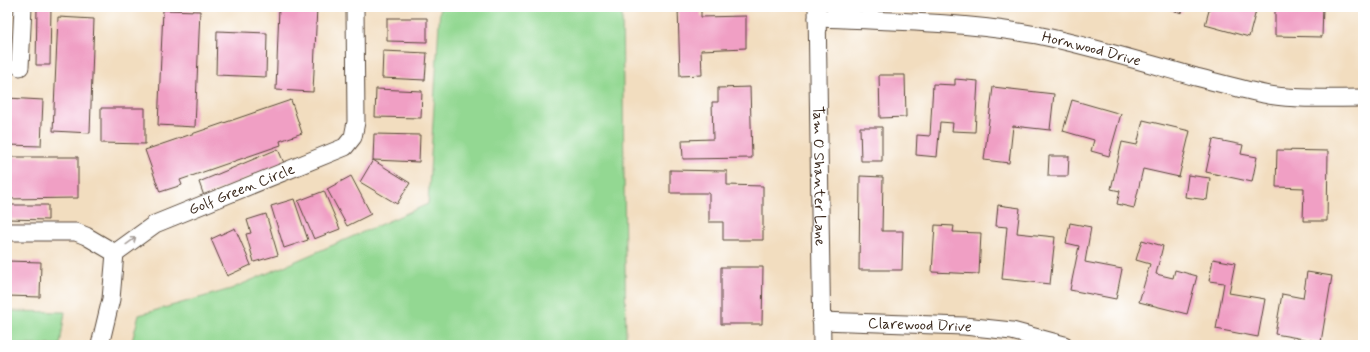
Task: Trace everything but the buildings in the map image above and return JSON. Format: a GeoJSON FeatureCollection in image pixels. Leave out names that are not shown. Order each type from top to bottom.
{"type":"FeatureCollection","features":[{"type":"Feature","properties":{"kind":"street"},"geometry":{"type":"LineString","coordinates":[[20,67],[23,7]]}},
{"type":"Feature","properties":{"kind":"street","name":"Golf Green Circle"},"geometry":{"type":"LineString","coordinates":[[115,253],[155,224],[345,147],[353,137],[356,122],[356,7]]}},
{"type":"Feature","properties":{"kind":"street","name":"Hornwood Drive"},"geometry":{"type":"LineString","coordinates":[[817,13],[985,28],[1037,35],[1080,45],[1234,87],[1270,95],[1306,98],[1363,98]]}},
{"type":"Feature","properties":{"kind":"street","name":"Tam O Shanter Lane"},"geometry":{"type":"LineString","coordinates":[[817,13],[822,345]]}},
{"type":"Feature","properties":{"kind":"street"},"geometry":{"type":"LineString","coordinates":[[7,232],[76,232],[86,236],[115,253],[111,299],[100,345]]}},
{"type":"Feature","properties":{"kind":"street","name":"Clarewood Drive"},"geometry":{"type":"LineString","coordinates":[[821,321],[964,326],[1012,331],[1064,345]]}},
{"type":"Feature","properties":{"kind":"green space"},"geometry":{"type":"Polygon","coordinates":[[[440,7],[622,7],[626,345],[131,345],[139,315],[231,289],[428,204],[440,7]]]}},
{"type":"Feature","properties":{"kind":"green space"},"geometry":{"type":"Polygon","coordinates":[[[7,311],[65,312],[60,345],[7,345],[7,311]]]}}]}
